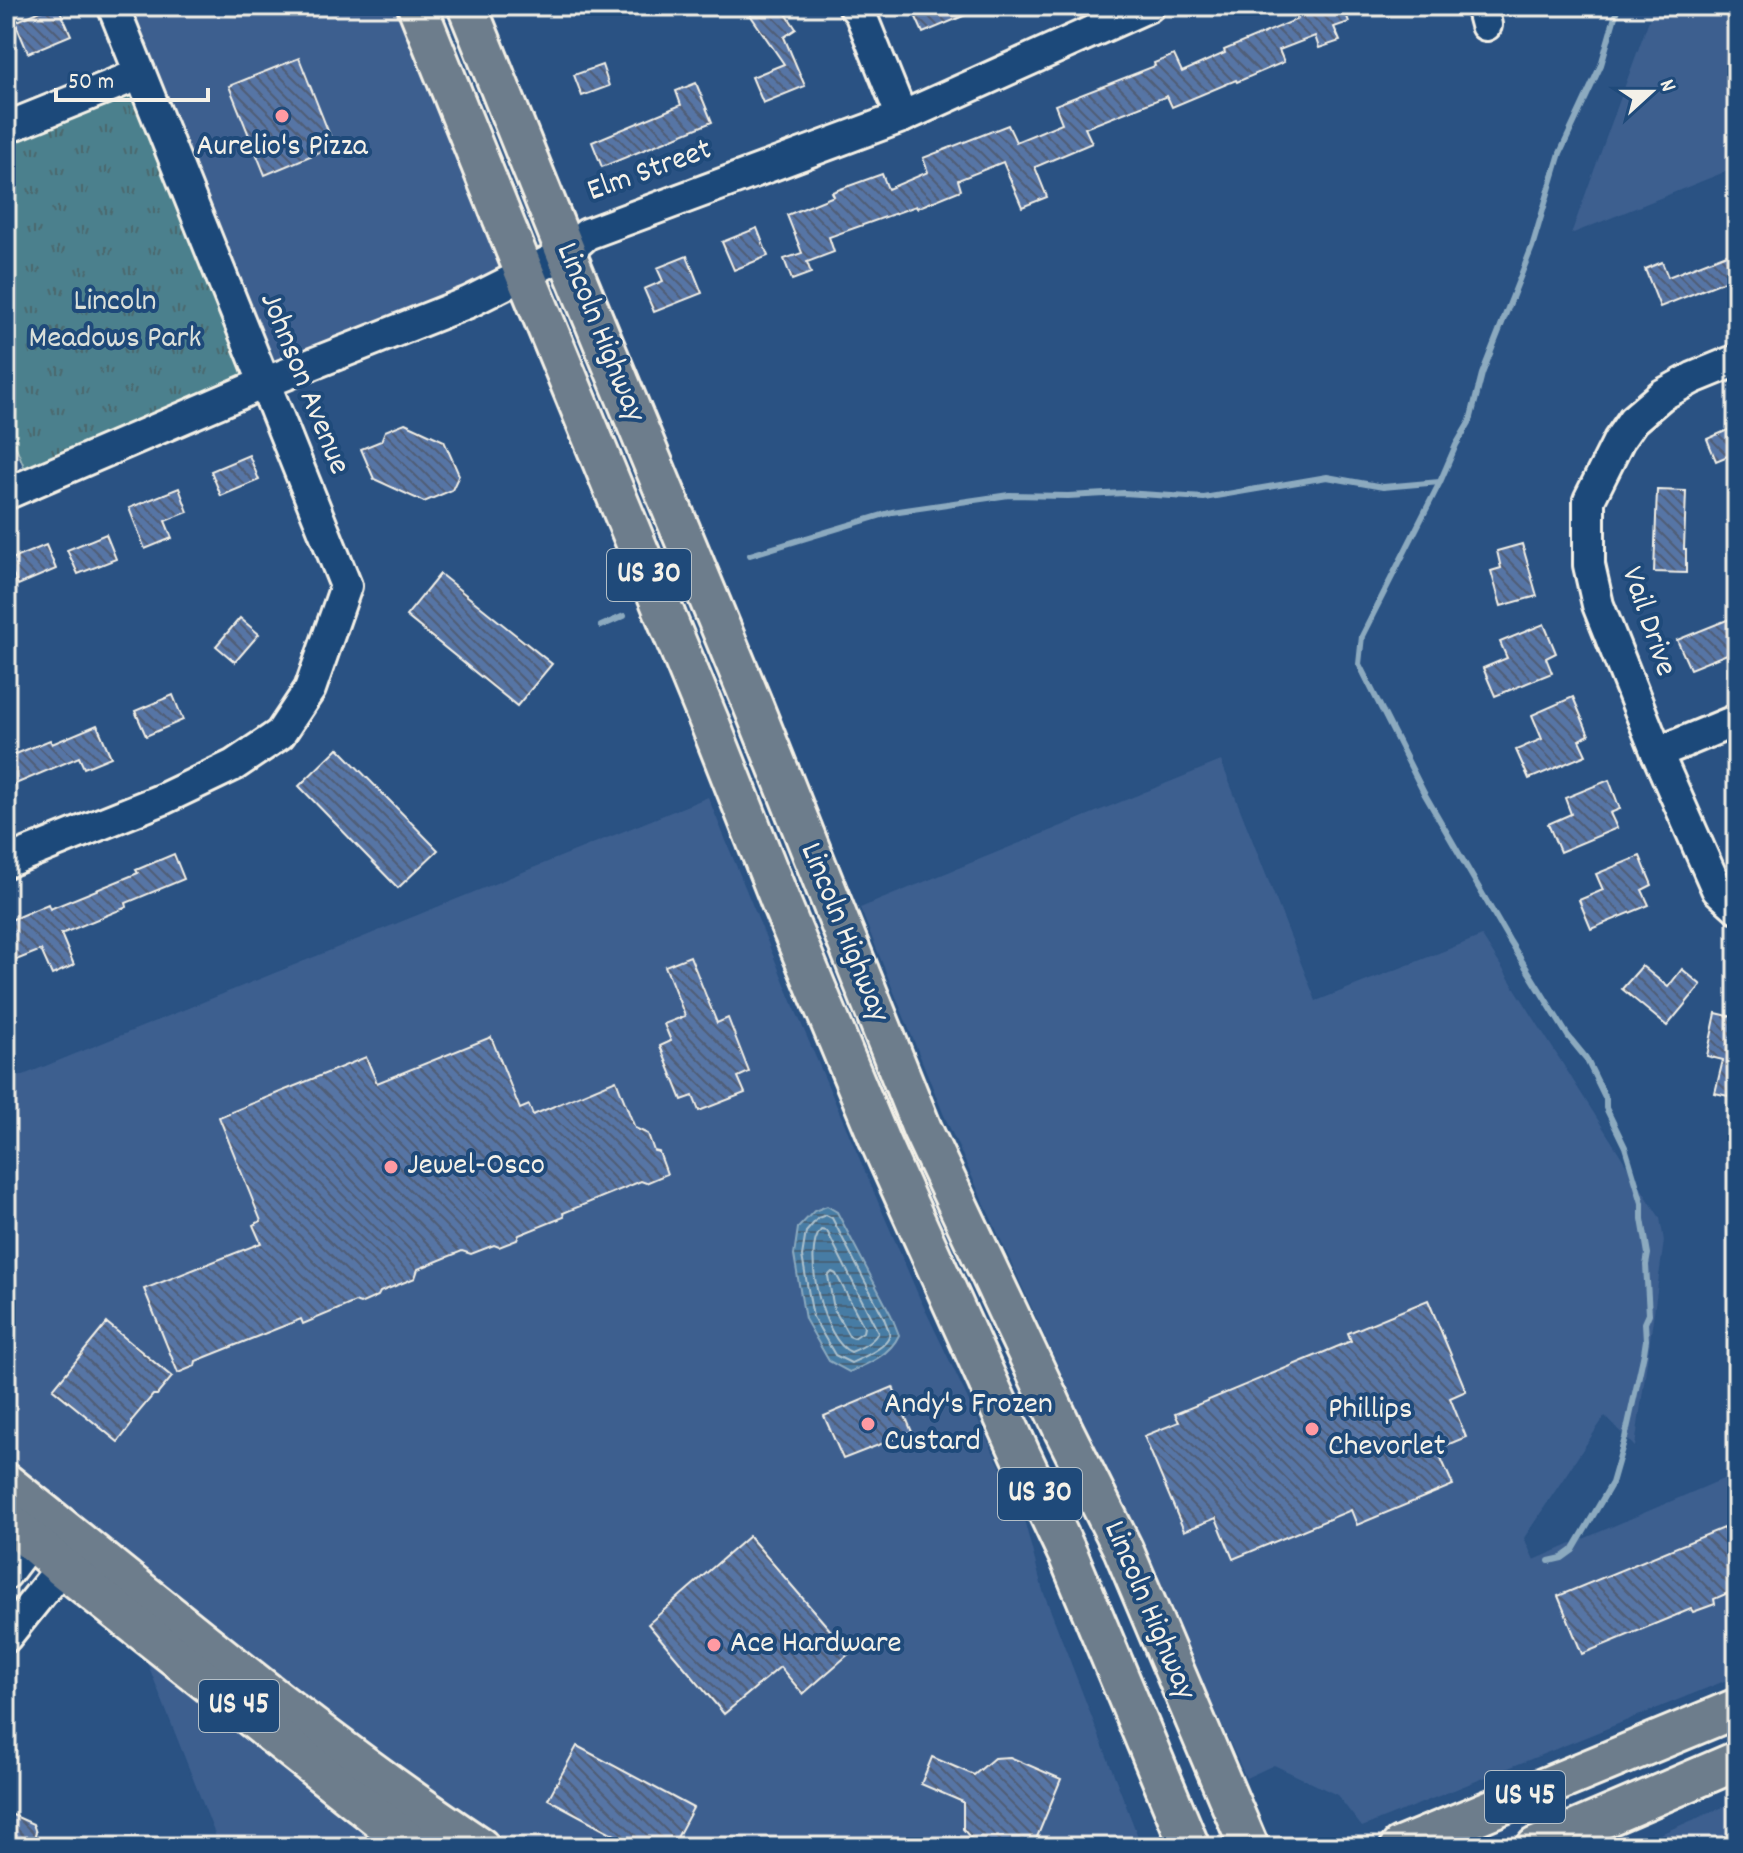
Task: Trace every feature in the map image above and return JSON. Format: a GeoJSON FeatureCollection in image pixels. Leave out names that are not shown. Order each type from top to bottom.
{"type":"FeatureCollection","features":[{"type":"Feature","properties":{"kind":"main road","name":"Lincoln Highway"},"geometry":{"type":"LineString","coordinates":[[417,6],[881,1144],[1069,1557],[1190,1847]]}},
{"type":"Feature","properties":{"kind":"main road","name":"Lincoln Highway"},"geometry":{"type":"LineString","coordinates":[[467,6],[752,703],[922,1129],[1123,1549],[1249,1847]]}},
{"type":"Feature","properties":{"kind":"main road","name":"US 45"},"geometry":{"type":"LineString","coordinates":[[6,1483],[66,1550],[415,1847]]}},
{"type":"Feature","properties":{"kind":"main road","name":"US 45"},"geometry":{"type":"LineString","coordinates":[[18,1530],[66,1550],[480,1847]]}},
{"type":"Feature","properties":{"kind":"main road","name":"US 45"},"geometry":{"type":"LineString","coordinates":[[1400,1847],[1737,1708]]}},
{"type":"Feature","properties":{"kind":"main road","name":"US 45"},"geometry":{"type":"LineString","coordinates":[[1536,1847],[1737,1761]]}},
{"type":"Feature","properties":{"kind":"street","name":"Johnson Avenue"},"geometry":{"type":"LineString","coordinates":[[6,862],[163,799],[234,765],[280,734],[310,689],[346,586],[113,6]]}},
{"type":"Feature","properties":{"kind":"street"},"geometry":{"type":"LineString","coordinates":[[854,6],[860,13],[902,117]]}},
{"type":"Feature","properties":{"kind":"street","name":"Elm Street"},"geometry":{"type":"LineString","coordinates":[[6,494],[264,383],[469,302],[566,253],[587,234],[902,117],[1148,6]]}},
{"type":"Feature","properties":{"kind":"street"},"geometry":{"type":"LineString","coordinates":[[6,128],[140,74]]}},
{"type":"Feature","properties":{"kind":"street","name":"Vail Drive"},"geometry":{"type":"LineString","coordinates":[[1737,360],[1662,395],[1633,420],[1619,440],[1589,500],[1589,565],[1608,631],[1717,889],[1737,907]]}},
{"type":"Feature","properties":{"kind":"street"},"geometry":{"type":"LineString","coordinates":[[1657,753],[1737,720]]}},
{"type":"Feature","properties":{"kind":"street"},"geometry":{"type":"LineString","coordinates":[[6,1574],[18,1530]]}},
{"type":"Feature","properties":{"kind":"street"},"geometry":{"type":"LineString","coordinates":[[6,1637],[66,1550]]}},
{"type":"Feature","properties":{"kind":"shaded area"},"geometry":{"type":"Polygon","coordinates":[[[121,6],[411,6],[518,269],[269,374],[121,6]]]}},
{"type":"Feature","properties":{"kind":"shaded area"},"geometry":{"type":"Polygon","coordinates":[[[1654,6],[1737,6],[1737,167],[1571,234],[1654,6]]]}},
{"type":"Feature","properties":{"kind":"shaded area"},"geometry":{"type":"Polygon","coordinates":[[[1221,761],[1316,1001],[1482,936],[1660,1218],[1664,1241],[1635,1447],[1605,1416],[1524,1538],[1534,1560],[1737,1473],[1737,1676],[1362,1827],[1337,1795],[1274,1765],[1246,1778],[943,1113],[860,908],[1221,761]]]}},
{"type":"Feature","properties":{"kind":"shaded area"},"geometry":{"type":"Polygon","coordinates":[[[708,797],[920,1299],[1022,1512],[1043,1591],[1142,1847],[498,1847],[6,1470],[6,1082],[708,797]]]}},
{"type":"Feature","properties":{"kind":"shaded area"},"geometry":{"type":"Polygon","coordinates":[[[134,1629],[406,1847],[220,1847],[134,1629]]]}},
{"type":"Feature","properties":{"kind":"shaded area"},"geometry":{"type":"Polygon","coordinates":[[[1737,1801],[1737,1847],[1630,1847],[1737,1801]]]}},
{"type":"Feature","properties":{"kind":"green space","name":"Lincoln Meadows Park"},"geometry":{"type":"Polygon","coordinates":[[[138,87],[257,381],[27,474],[6,422],[6,140],[138,87]]]}},
{"type":"Feature","properties":{"kind":"water"},"geometry":{"type":"Polygon","coordinates":[[[827,1206],[837,1212],[899,1335],[884,1353],[849,1372],[829,1361],[805,1319],[794,1255],[798,1228],[814,1211],[827,1206]]]}},
{"type":"Feature","properties":{"kind":"building"},"geometry":{"type":"Polygon","coordinates":[[[58,6],[71,35],[28,53],[15,22],[58,6]]]}},
{"type":"Feature","properties":{"kind":"building"},"geometry":{"type":"Polygon","coordinates":[[[744,6],[781,6],[796,29],[784,37],[805,86],[763,103],[752,77],[784,64],[744,6]]]}},
{"type":"Feature","properties":{"kind":"building"},"geometry":{"type":"Polygon","coordinates":[[[911,6],[987,6],[923,33],[911,6]]]}},
{"type":"Feature","properties":{"kind":"building"},"geometry":{"type":"Polygon","coordinates":[[[1309,6],[1343,6],[1349,22],[1334,27],[1340,41],[1319,48],[1315,36],[1279,50],[1284,62],[1237,82],[1172,107],[1167,96],[1085,128],[1092,143],[1035,167],[1047,197],[1022,207],[1003,162],[958,180],[961,190],[829,237],[834,252],[807,262],[811,273],[792,280],[784,259],[802,253],[787,215],[834,196],[832,192],[882,174],[888,189],[928,172],[923,158],[1008,125],[1016,142],[1062,123],[1055,105],[1155,66],[1154,63],[1174,55],[1182,72],[1225,53],[1224,50],[1298,19],[1295,11],[1309,6]]]}},
{"type":"Feature","properties":{"kind":"building","name":"Aurelio's Pizza"},"geometry":{"type":"Polygon","coordinates":[[[299,58],[334,146],[265,175],[229,86],[299,58]]]}},
{"type":"Feature","properties":{"kind":"building"},"geometry":{"type":"Polygon","coordinates":[[[602,65],[609,86],[582,96],[574,75],[602,65]]]}},
{"type":"Feature","properties":{"kind":"building"},"geometry":{"type":"Polygon","coordinates":[[[696,83],[712,122],[602,167],[592,142],[681,105],[676,91],[696,83]]]}},
{"type":"Feature","properties":{"kind":"building"},"geometry":{"type":"Polygon","coordinates":[[[757,228],[768,256],[734,270],[722,242],[757,228]]]}},
{"type":"Feature","properties":{"kind":"building"},"geometry":{"type":"Polygon","coordinates":[[[1737,250],[1737,276],[1660,307],[1645,269],[1662,262],[1668,277],[1737,250]]]}},
{"type":"Feature","properties":{"kind":"building"},"geometry":{"type":"Polygon","coordinates":[[[687,256],[702,293],[654,312],[644,289],[663,281],[657,268],[687,256]]]}},
{"type":"Feature","properties":{"kind":"building"},"geometry":{"type":"Polygon","coordinates":[[[405,423],[444,441],[459,475],[452,490],[424,502],[374,479],[361,449],[381,441],[385,431],[405,423]]]}},
{"type":"Feature","properties":{"kind":"building"},"geometry":{"type":"Polygon","coordinates":[[[1737,426],[1737,452],[1716,461],[1707,439],[1737,426]]]}},
{"type":"Feature","properties":{"kind":"building"},"geometry":{"type":"Polygon","coordinates":[[[249,455],[259,480],[221,496],[211,471],[249,455]]]}},
{"type":"Feature","properties":{"kind":"building"},"geometry":{"type":"Polygon","coordinates":[[[179,488],[188,512],[165,521],[172,538],[145,549],[129,508],[179,488]]]}},
{"type":"Feature","properties":{"kind":"building"},"geometry":{"type":"Polygon","coordinates":[[[1657,490],[1686,491],[1686,573],[1654,572],[1657,490]]]}},
{"type":"Feature","properties":{"kind":"building"},"geometry":{"type":"Polygon","coordinates":[[[106,534],[116,559],[78,574],[67,550],[106,534]]]}},
{"type":"Feature","properties":{"kind":"building"},"geometry":{"type":"Polygon","coordinates":[[[1522,544],[1537,596],[1501,606],[1491,571],[1501,568],[1497,551],[1522,544]]]}},
{"type":"Feature","properties":{"kind":"building"},"geometry":{"type":"Polygon","coordinates":[[[46,545],[56,569],[18,585],[7,561],[46,545]]]}},
{"type":"Feature","properties":{"kind":"building"},"geometry":{"type":"Polygon","coordinates":[[[440,574],[552,664],[517,706],[406,616],[440,574]]]}},
{"type":"Feature","properties":{"kind":"building"},"geometry":{"type":"Polygon","coordinates":[[[1737,616],[1737,650],[1690,669],[1677,640],[1737,616]]]}},
{"type":"Feature","properties":{"kind":"building"},"geometry":{"type":"Polygon","coordinates":[[[240,618],[259,634],[235,662],[216,646],[240,618]]]}},
{"type":"Feature","properties":{"kind":"building"},"geometry":{"type":"Polygon","coordinates":[[[1544,624],[1556,653],[1546,658],[1552,673],[1495,696],[1483,668],[1507,658],[1500,642],[1544,624]]]}},
{"type":"Feature","properties":{"kind":"building"},"geometry":{"type":"Polygon","coordinates":[[[173,695],[183,720],[146,736],[135,711],[173,695]]]}},
{"type":"Feature","properties":{"kind":"building"},"geometry":{"type":"Polygon","coordinates":[[[1573,697],[1589,735],[1579,740],[1586,755],[1529,779],[1516,750],[1542,739],[1532,715],[1573,697]]]}},
{"type":"Feature","properties":{"kind":"building"},"geometry":{"type":"Polygon","coordinates":[[[97,725],[111,757],[84,768],[79,757],[6,788],[6,758],[50,740],[52,744],[97,725]]]}},
{"type":"Feature","properties":{"kind":"building"},"geometry":{"type":"Polygon","coordinates":[[[338,748],[438,850],[398,888],[299,786],[338,748]]]}},
{"type":"Feature","properties":{"kind":"building"},"geometry":{"type":"Polygon","coordinates":[[[1609,780],[1620,809],[1610,813],[1617,828],[1560,852],[1548,824],[1571,814],[1565,798],[1609,780]]]}},
{"type":"Feature","properties":{"kind":"building"},"geometry":{"type":"Polygon","coordinates":[[[174,854],[184,879],[61,934],[74,965],[52,975],[41,950],[6,964],[6,922],[48,904],[50,909],[138,873],[136,870],[174,854]]]}},
{"type":"Feature","properties":{"kind":"building"},"geometry":{"type":"Polygon","coordinates":[[[1640,856],[1652,885],[1642,890],[1649,905],[1591,929],[1579,900],[1603,890],[1596,874],[1640,856]]]}},
{"type":"Feature","properties":{"kind":"building"},"geometry":{"type":"Polygon","coordinates":[[[690,956],[717,1023],[728,1018],[749,1072],[738,1077],[745,1093],[699,1111],[693,1096],[682,1100],[660,1046],[671,1041],[664,1024],[685,1016],[665,966],[690,956]]]}},
{"type":"Feature","properties":{"kind":"building"},"geometry":{"type":"Polygon","coordinates":[[[1642,966],[1668,987],[1682,969],[1701,985],[1667,1026],[1622,989],[1642,966]]]}},
{"type":"Feature","properties":{"kind":"building"},"geometry":{"type":"Polygon","coordinates":[[[1716,1013],[1737,1018],[1737,1098],[1715,1093],[1723,1060],[1707,1056],[1716,1013]]]}},
{"type":"Feature","properties":{"kind":"building","name":"Jewel-Osco"},"geometry":{"type":"Polygon","coordinates":[[[491,1037],[520,1109],[529,1105],[533,1115],[616,1080],[635,1128],[648,1134],[667,1174],[646,1183],[641,1181],[563,1213],[564,1217],[519,1235],[517,1240],[499,1247],[494,1245],[471,1254],[462,1251],[418,1269],[415,1278],[360,1304],[355,1302],[303,1324],[301,1319],[196,1361],[195,1366],[178,1373],[144,1289],[261,1243],[253,1225],[261,1221],[219,1117],[366,1057],[377,1083],[491,1037]]]}},
{"type":"Feature","properties":{"kind":"building","name":"Phillips Chevorlet"},"geometry":{"type":"Polygon","coordinates":[[[1428,1300],[1466,1391],[1450,1398],[1466,1437],[1437,1449],[1453,1485],[1357,1525],[1351,1510],[1233,1559],[1216,1518],[1184,1531],[1144,1436],[1179,1422],[1175,1414],[1351,1341],[1348,1333],[1428,1300]]]}},
{"type":"Feature","properties":{"kind":"building"},"geometry":{"type":"Polygon","coordinates":[[[107,1323],[172,1377],[132,1420],[118,1442],[53,1389],[107,1323]]]}},
{"type":"Feature","properties":{"kind":"building","name":"Andy's Frozen Custard"},"geometry":{"type":"Polygon","coordinates":[[[893,1387],[912,1432],[843,1459],[824,1416],[893,1387]]]}},
{"type":"Feature","properties":{"kind":"building"},"geometry":{"type":"Polygon","coordinates":[[[1723,1528],[1737,1563],[1737,1589],[1714,1599],[1715,1604],[1693,1612],[1691,1609],[1582,1654],[1558,1596],[1723,1528]]]}},
{"type":"Feature","properties":{"kind":"building"},"geometry":{"type":"Polygon","coordinates":[[[749,1536],[850,1653],[803,1694],[780,1667],[724,1714],[648,1624],[749,1536]]]}},
{"type":"Feature","properties":{"kind":"building"},"geometry":{"type":"Polygon","coordinates":[[[577,1746],[693,1808],[672,1847],[637,1847],[548,1799],[577,1746]]]}},
{"type":"Feature","properties":{"kind":"building"},"geometry":{"type":"Polygon","coordinates":[[[932,1757],[974,1775],[994,1758],[1010,1757],[1061,1779],[1033,1847],[978,1847],[963,1829],[963,1802],[921,1784],[932,1757]]]}},
{"type":"Feature","properties":{"kind":"building"},"geometry":{"type":"Polygon","coordinates":[[[6,1812],[33,1824],[36,1833],[30,1847],[6,1847],[6,1812]]]}},
{"type":"Feature","properties":{"kind":"waterway"},"geometry":{"type":"LineString","coordinates":[[1549,1561],[1562,1558],[1573,1550],[1612,1483],[1625,1438],[1644,1353],[1645,1323],[1649,1314],[1648,1254],[1642,1203],[1625,1147],[1586,1058],[1568,1036],[1509,940],[1424,793],[1359,664],[1362,636],[1470,421],[1482,374],[1532,247],[1560,153],[1601,65],[1618,6]]}},
{"type":"Feature","properties":{"kind":"waterway"},"geometry":{"type":"LineString","coordinates":[[750,555],[892,512],[1009,495],[1124,493],[1204,498],[1327,477],[1383,487],[1440,482]]}},
{"type":"Feature","properties":{"kind":"waterway"},"geometry":{"type":"LineString","coordinates":[[601,626],[624,616]]}},
{"type":"Feature","properties":{"kind":"place","name":"Aurelio's Pizza"},"geometry":{"type":"Point","coordinates":[282,116]}},
{"type":"Feature","properties":{"kind":"place","name":"Jewel-Osco"},"geometry":{"type":"Point","coordinates":[391,1167]}},
{"type":"Feature","properties":{"kind":"place","name":"Andy's Frozen Custard"},"geometry":{"type":"Point","coordinates":[868,1424]}},
{"type":"Feature","properties":{"kind":"place","name":"Phillips Chevorlet"},"geometry":{"type":"Point","coordinates":[1312,1429]}},
{"type":"Feature","properties":{"kind":"place","name":"Ace Hardware"},"geometry":{"type":"Point","coordinates":[714,1645]}}]}
